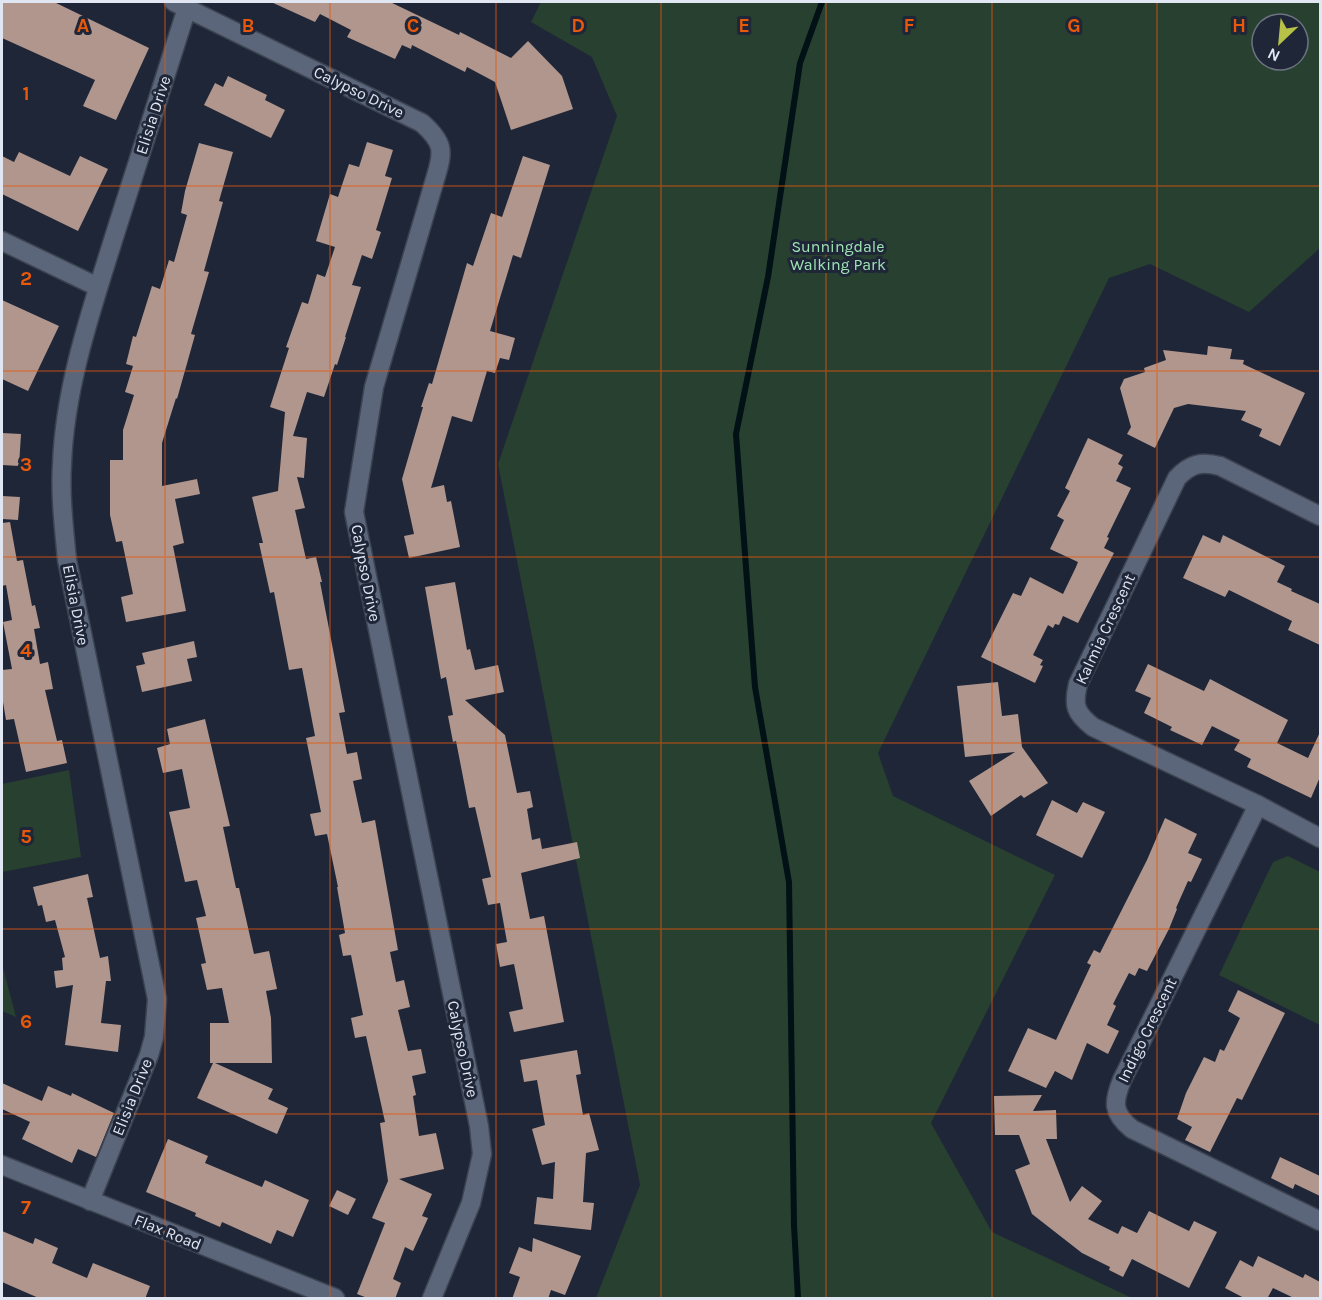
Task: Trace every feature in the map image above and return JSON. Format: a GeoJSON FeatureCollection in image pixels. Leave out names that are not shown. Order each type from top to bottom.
{"type":"FeatureCollection","features":[{"type":"Feature","properties":{"kind":"street","name":"Elisia Drive"},"geometry":{"type":"LineString","coordinates":[[90,1201],[149,1055],[157,1018],[157,999],[67,560],[62,462],[65,429],[78,360],[181,5]]}},
{"type":"Feature","properties":{"kind":"street","name":"Calypso Drive"},"geometry":{"type":"LineString","coordinates":[[181,5],[422,123],[435,135],[442,148],[436,176],[374,387],[354,512],[479,1126],[482,1154],[471,1203],[432,1299]]}},
{"type":"Feature","properties":{"kind":"street"},"geometry":{"type":"LineString","coordinates":[[2,241],[98,287]]}},
{"type":"Feature","properties":{"kind":"street","name":"Kalmia Crescent"},"geometry":{"type":"LineString","coordinates":[[1320,516],[1220,466],[1208,463],[1196,464],[1186,469],[1177,478],[1078,684],[1076,697],[1076,709],[1082,719],[1093,727],[1258,805],[1320,838]]}},
{"type":"Feature","properties":{"kind":"street","name":"Indigo Crescent"},"geometry":{"type":"LineString","coordinates":[[1258,805],[1122,1080],[1116,1095],[1116,1109],[1122,1121],[1132,1129],[1320,1221]]}},
{"type":"Feature","properties":{"kind":"street","name":"Flax Road"},"geometry":{"type":"LineString","coordinates":[[2,1165],[335,1299]]}},
{"type":"Feature","properties":{"kind":"green space","name":"Sunningdale Walking Park"},"geometry":{"type":"Polygon","coordinates":[[[541,2],[1320,2],[1320,248],[1249,312],[1150,264],[1109,278],[878,753],[893,796],[1055,875],[931,1123],[992,1232],[1132,1298],[596,1298],[640,1185],[498,464],[617,116],[592,57],[531,22],[541,2]]]}},
{"type":"Feature","properties":{"kind":"green space"},"geometry":{"type":"Polygon","coordinates":[[[69,770],[81,857],[2,872],[2,784],[69,770]]]}},
{"type":"Feature","properties":{"kind":"green space"},"geometry":{"type":"Polygon","coordinates":[[[1288,856],[1320,872],[1320,1025],[1219,975],[1273,862],[1288,856]]]}},
{"type":"Feature","properties":{"kind":"green space"},"geometry":{"type":"Polygon","coordinates":[[[2,964],[16,1017],[2,1011],[2,964]]]}},
{"type":"Feature","properties":{"kind":"building"},"geometry":{"type":"Polygon","coordinates":[[[2,2],[54,2],[149,48],[116,120],[83,106],[95,80],[2,38],[2,2]]]}},
{"type":"Feature","properties":{"kind":"building"},"geometry":{"type":"Polygon","coordinates":[[[271,2],[390,2],[459,35],[460,32],[511,58],[528,41],[562,76],[573,109],[511,130],[495,82],[467,67],[465,72],[412,45],[411,49],[402,45],[395,59],[347,37],[351,30],[320,14],[315,22],[271,2]]]}},
{"type":"Feature","properties":{"kind":"building"},"geometry":{"type":"Polygon","coordinates":[[[228,76],[267,95],[265,100],[285,110],[271,138],[204,105],[215,83],[223,87],[228,76]]]}},
{"type":"Feature","properties":{"kind":"building"},"geometry":{"type":"Polygon","coordinates":[[[367,142],[393,150],[385,176],[392,178],[376,230],[381,232],[372,259],[362,255],[352,285],[361,287],[337,365],[335,364],[324,397],[307,392],[293,436],[307,438],[304,478],[297,477],[305,508],[295,510],[306,559],[316,557],[322,582],[320,582],[345,712],[339,713],[347,754],[357,752],[362,779],[353,781],[362,823],[375,820],[398,950],[390,952],[396,982],[404,980],[410,1007],[398,1010],[408,1051],[421,1049],[426,1073],[412,1076],[419,1136],[436,1133],[444,1169],[399,1179],[432,1194],[422,1216],[428,1218],[413,1251],[405,1247],[393,1279],[401,1283],[395,1299],[370,1299],[357,1294],[385,1223],[372,1218],[388,1181],[380,1123],[385,1122],[366,1036],[355,1038],[351,1018],[363,1015],[351,955],[343,956],[339,935],[345,933],[327,834],[315,836],[310,814],[321,812],[306,738],[315,736],[302,668],[289,670],[274,592],[270,593],[259,543],[263,543],[252,497],[278,491],[285,412],[270,407],[289,348],[286,347],[302,302],[308,304],[317,274],[325,277],[335,247],[316,241],[330,194],[338,197],[349,164],[359,167],[367,142]]]}},
{"type":"Feature","properties":{"kind":"building"},"geometry":{"type":"Polygon","coordinates":[[[199,143],[233,152],[219,201],[223,202],[204,271],[209,272],[191,334],[195,335],[162,443],[162,486],[197,479],[200,494],[175,499],[184,543],[173,546],[186,611],[126,622],[121,597],[133,594],[122,541],[116,542],[110,515],[110,460],[123,460],[123,430],[134,395],[125,392],[133,366],[126,364],[133,336],[136,337],[152,286],[160,289],[169,260],[174,262],[187,215],[181,213],[185,191],[199,143]]]}},
{"type":"Feature","properties":{"kind":"building"},"geometry":{"type":"Polygon","coordinates":[[[19,152],[70,176],[80,156],[108,169],[78,231],[2,194],[2,156],[14,162],[19,152]]]}},
{"type":"Feature","properties":{"kind":"building"},"geometry":{"type":"Polygon","coordinates":[[[523,156],[550,165],[521,258],[513,255],[490,331],[515,338],[509,360],[500,358],[495,373],[487,371],[472,422],[452,416],[431,488],[444,485],[447,502],[451,501],[460,547],[409,558],[404,536],[414,534],[402,479],[423,407],[421,407],[429,383],[432,384],[467,263],[473,266],[491,213],[502,217],[523,156]]]}},
{"type":"Feature","properties":{"kind":"building"},"geometry":{"type":"Polygon","coordinates":[[[2,300],[59,326],[28,391],[2,379],[2,300]]]}},
{"type":"Feature","properties":{"kind":"building"},"geometry":{"type":"Polygon","coordinates":[[[1208,346],[1232,349],[1230,359],[1244,360],[1243,364],[1305,393],[1280,446],[1259,436],[1262,429],[1241,420],[1246,411],[1188,404],[1174,408],[1155,448],[1127,434],[1131,427],[1120,388],[1124,379],[1145,372],[1144,368],[1166,360],[1163,350],[1207,355],[1208,346]]]}},
{"type":"Feature","properties":{"kind":"building"},"geometry":{"type":"Polygon","coordinates":[[[2,433],[21,434],[19,466],[2,465],[2,433]]]}},
{"type":"Feature","properties":{"kind":"building"},"geometry":{"type":"Polygon","coordinates":[[[1088,438],[1123,455],[1118,464],[1123,467],[1116,481],[1131,488],[1104,548],[1114,553],[1078,623],[1063,616],[1059,625],[1055,624],[1053,628],[1048,625],[1033,655],[1043,660],[1040,665],[1043,666],[1035,683],[981,657],[1013,593],[1021,596],[1030,577],[1063,594],[1078,562],[1050,549],[1064,520],[1057,516],[1070,491],[1065,488],[1088,438]]]}},
{"type":"Feature","properties":{"kind":"building"},"geometry":{"type":"Polygon","coordinates":[[[2,496],[20,497],[18,520],[2,519],[2,496]]]}},
{"type":"Feature","properties":{"kind":"building"},"geometry":{"type":"Polygon","coordinates":[[[10,522],[17,561],[23,560],[32,606],[35,605],[40,628],[34,629],[40,664],[48,662],[53,689],[45,690],[57,741],[62,740],[67,763],[26,772],[14,719],[6,720],[2,696],[2,670],[12,669],[3,622],[12,620],[6,585],[2,586],[2,523],[10,522]]]}},
{"type":"Feature","properties":{"kind":"building"},"geometry":{"type":"Polygon","coordinates":[[[1203,535],[1220,543],[1223,535],[1285,566],[1277,582],[1320,604],[1320,645],[1288,630],[1292,621],[1229,590],[1225,597],[1183,578],[1203,535]]]}},
{"type":"Feature","properties":{"kind":"building"},"geometry":{"type":"Polygon","coordinates":[[[455,582],[467,650],[470,649],[475,670],[498,665],[504,692],[465,700],[505,735],[517,793],[530,791],[533,807],[527,809],[532,840],[540,838],[542,849],[577,842],[580,858],[521,873],[530,919],[544,916],[564,1022],[514,1032],[509,1012],[523,1009],[514,964],[500,967],[496,944],[507,942],[500,903],[488,905],[482,879],[491,877],[475,807],[469,808],[456,741],[453,742],[448,716],[453,715],[446,677],[441,679],[425,587],[455,582]]]}},
{"type":"Feature","properties":{"kind":"building"},"geometry":{"type":"Polygon","coordinates":[[[194,641],[197,657],[187,659],[192,681],[142,692],[136,666],[145,664],[142,653],[194,641]]]}},
{"type":"Feature","properties":{"kind":"building"},"geometry":{"type":"Polygon","coordinates":[[[1148,664],[1204,691],[1210,679],[1288,720],[1277,743],[1308,758],[1320,732],[1320,777],[1311,798],[1247,767],[1251,759],[1234,750],[1240,740],[1212,726],[1202,745],[1170,730],[1172,727],[1144,713],[1151,698],[1135,691],[1148,664]]]}},
{"type":"Feature","properties":{"kind":"building"},"geometry":{"type":"Polygon","coordinates":[[[998,682],[1002,716],[1018,714],[1022,747],[1048,783],[1024,798],[1021,795],[991,816],[969,781],[1015,752],[965,757],[957,686],[998,682]]]}},
{"type":"Feature","properties":{"kind":"building"},"geometry":{"type":"Polygon","coordinates":[[[205,719],[230,826],[223,827],[236,888],[239,888],[254,954],[269,951],[277,989],[266,991],[271,1018],[272,1063],[215,1063],[273,1089],[268,1099],[288,1108],[277,1134],[197,1098],[213,1063],[210,1063],[210,1023],[229,1023],[222,988],[207,990],[201,964],[206,963],[196,918],[206,916],[197,880],[185,882],[169,812],[190,808],[182,769],[163,773],[157,748],[170,744],[167,729],[205,719]]]}},
{"type":"Feature","properties":{"kind":"building"},"geometry":{"type":"Polygon","coordinates":[[[1052,800],[1077,813],[1083,802],[1105,812],[1082,858],[1036,835],[1052,800]]]}},
{"type":"Feature","properties":{"kind":"building"},"geometry":{"type":"Polygon","coordinates":[[[1165,818],[1197,834],[1188,853],[1202,859],[1191,882],[1188,881],[1169,929],[1147,971],[1139,968],[1135,976],[1129,973],[1113,1004],[1116,1006],[1107,1025],[1119,1031],[1108,1054],[1087,1043],[1072,1080],[1055,1071],[1046,1088],[1008,1071],[1028,1028],[1056,1040],[1091,965],[1087,963],[1094,950],[1100,953],[1147,860],[1165,818]]]}},
{"type":"Feature","properties":{"kind":"building"},"geometry":{"type":"Polygon","coordinates":[[[88,874],[93,897],[87,898],[100,958],[108,956],[111,981],[106,981],[101,1023],[121,1025],[118,1052],[65,1045],[73,985],[56,988],[54,971],[63,970],[62,958],[65,957],[55,920],[46,922],[42,905],[38,906],[33,887],[88,874]]]}},
{"type":"Feature","properties":{"kind":"building"},"geometry":{"type":"Polygon","coordinates":[[[1238,990],[1285,1013],[1242,1100],[1237,1098],[1210,1152],[1185,1140],[1192,1127],[1177,1119],[1186,1093],[1204,1057],[1215,1062],[1220,1049],[1224,1051],[1240,1018],[1228,1011],[1238,990]]]}},
{"type":"Feature","properties":{"kind":"building"},"geometry":{"type":"Polygon","coordinates":[[[577,1050],[581,1074],[576,1075],[583,1115],[589,1113],[599,1150],[586,1153],[583,1202],[594,1203],[591,1230],[534,1224],[537,1197],[553,1199],[555,1162],[542,1165],[532,1129],[545,1125],[537,1080],[524,1082],[520,1060],[577,1050]]]}},
{"type":"Feature","properties":{"kind":"building"},"geometry":{"type":"Polygon","coordinates":[[[2,1083],[42,1101],[48,1086],[71,1096],[72,1093],[114,1113],[96,1157],[78,1149],[72,1163],[22,1139],[30,1122],[2,1109],[2,1083]]]}},
{"type":"Feature","properties":{"kind":"building"},"geometry":{"type":"Polygon","coordinates":[[[1042,1095],[1033,1111],[1056,1110],[1057,1139],[1046,1139],[1070,1202],[1082,1186],[1102,1201],[1088,1219],[1118,1234],[1122,1226],[1137,1233],[1149,1211],[1189,1231],[1194,1221],[1217,1232],[1189,1288],[1132,1259],[1123,1277],[1109,1270],[1110,1267],[1082,1253],[1032,1214],[1015,1170],[1030,1164],[1019,1135],[995,1135],[994,1096],[1042,1095]]]}},
{"type":"Feature","properties":{"kind":"building"},"geometry":{"type":"Polygon","coordinates":[[[168,1139],[208,1156],[205,1163],[262,1187],[265,1180],[309,1200],[293,1237],[277,1230],[271,1244],[222,1222],[220,1227],[195,1216],[196,1213],[146,1192],[168,1139]]]}},
{"type":"Feature","properties":{"kind":"building"},"geometry":{"type":"Polygon","coordinates":[[[1280,1157],[1320,1176],[1320,1196],[1295,1184],[1293,1189],[1271,1178],[1280,1157]]]}},
{"type":"Feature","properties":{"kind":"building"},"geometry":{"type":"Polygon","coordinates":[[[337,1190],[356,1199],[348,1215],[329,1206],[337,1190]]]}},
{"type":"Feature","properties":{"kind":"building"},"geometry":{"type":"Polygon","coordinates":[[[2,1231],[33,1244],[35,1238],[58,1248],[52,1263],[87,1278],[93,1263],[150,1286],[145,1299],[41,1299],[2,1282],[2,1231]]]}},
{"type":"Feature","properties":{"kind":"building"},"geometry":{"type":"Polygon","coordinates":[[[533,1238],[581,1256],[565,1295],[551,1290],[548,1299],[512,1299],[520,1277],[509,1273],[519,1247],[532,1252],[533,1238]]]}},
{"type":"Feature","properties":{"kind":"building"},"geometry":{"type":"Polygon","coordinates":[[[1258,1256],[1303,1278],[1305,1274],[1320,1282],[1320,1299],[1296,1299],[1273,1288],[1267,1299],[1246,1299],[1225,1288],[1240,1260],[1253,1267],[1258,1256]]]}},
{"type":"Feature","properties":{"kind":"waterway"},"geometry":{"type":"LineString","coordinates":[[798,1298],[794,1225],[789,882],[755,687],[736,434],[768,277],[800,63],[822,2]]}}]}
